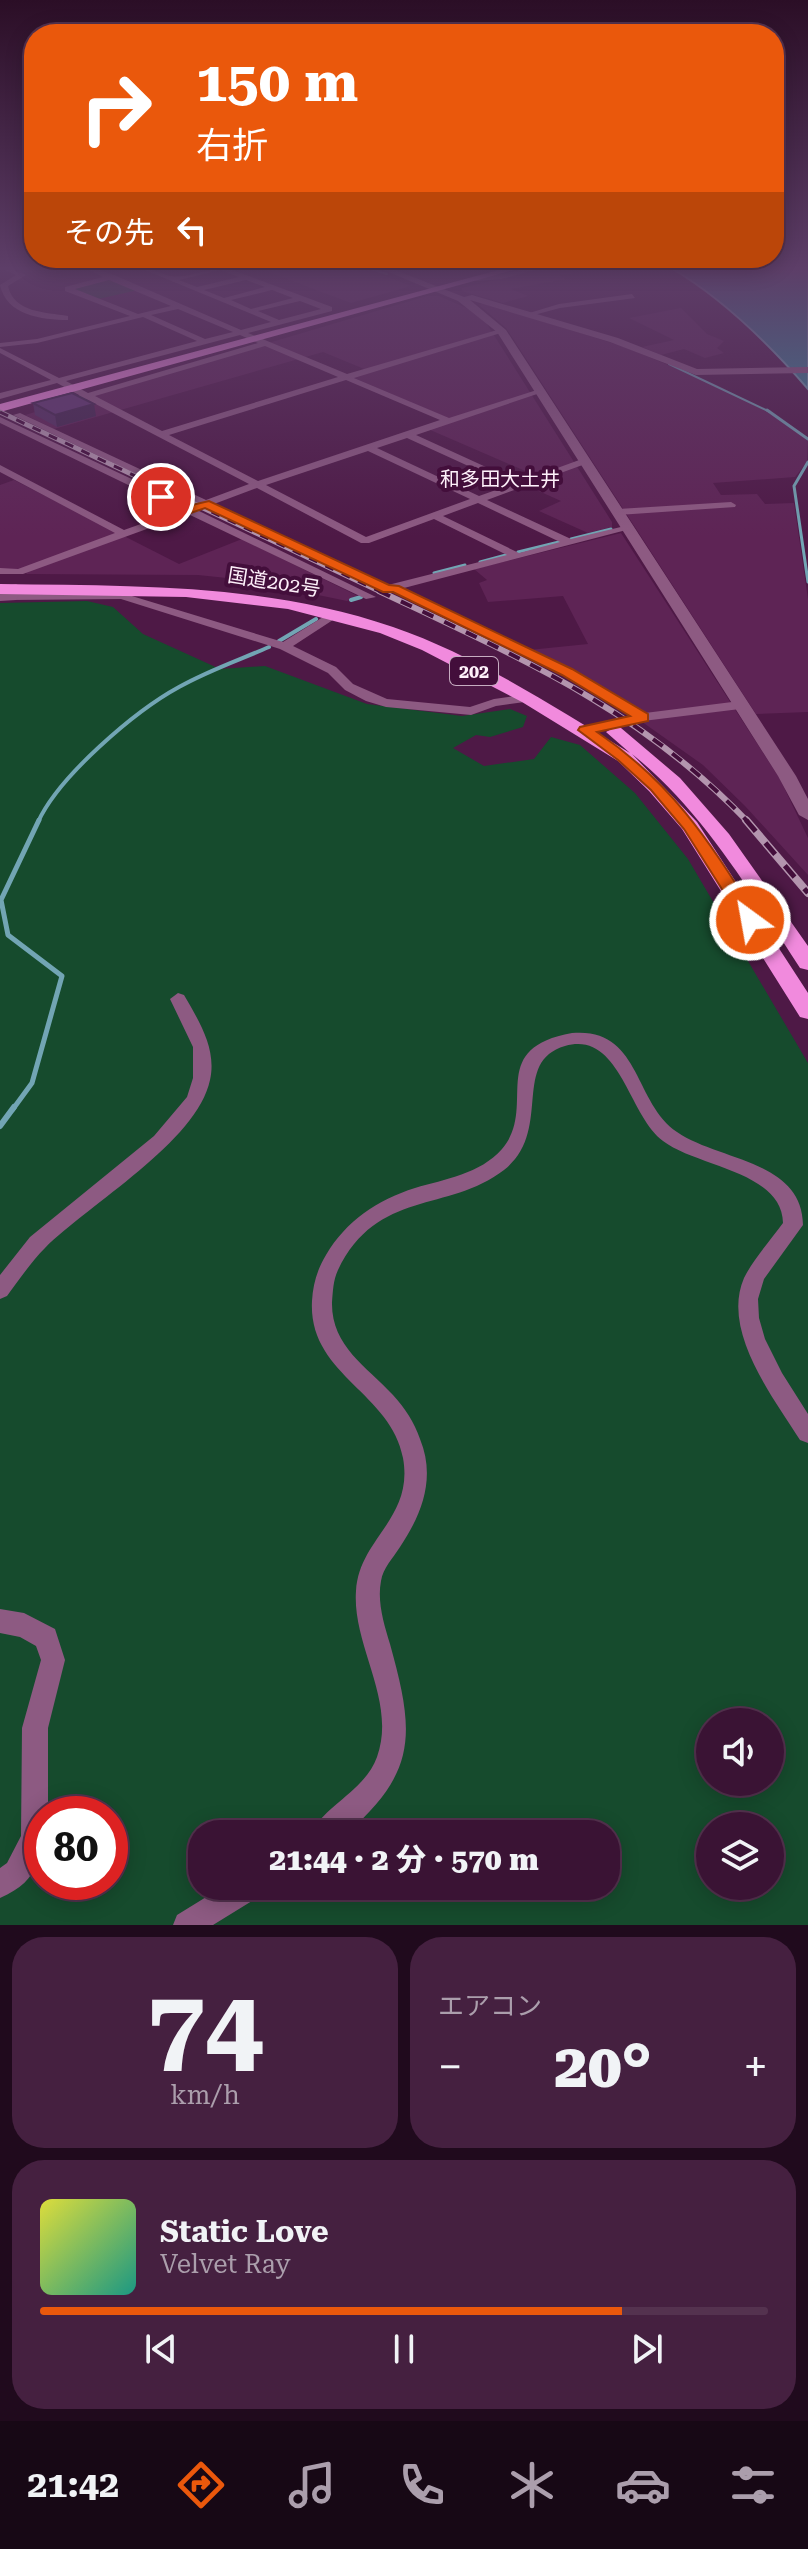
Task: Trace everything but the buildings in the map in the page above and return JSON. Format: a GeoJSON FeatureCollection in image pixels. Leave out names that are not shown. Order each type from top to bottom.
{"type":"FeatureCollection","features":[{"type":"Feature","properties":{"kind":"highway"},"geometry":{"type":"LineString","coordinates":[[0,405],[65,384],[170,358]]}},
{"type":"Feature","properties":{"kind":"highway","name":"国道202号"},"geometry":{"type":"LineString","coordinates":[[7,584],[185,583],[269,592],[341,606],[439,640],[604,725],[674,780],[715,825],[808,963]]}},
{"type":"Feature","properties":{"kind":"highway","name":"国道202号"},"geometry":{"type":"LineString","coordinates":[[7,584],[127,593],[245,597],[335,614],[428,647],[528,698],[585,730],[634,767],[690,826],[808,1011]]}},
{"type":"Feature","properties":{"kind":"street"},"geometry":{"type":"LineString","coordinates":[[18,358],[365,541],[585,461]]}},
{"type":"Feature","properties":{"kind":"street"},"geometry":{"type":"LineString","coordinates":[[0,396],[65,384],[152,358]]}},
{"type":"Feature","properties":{"kind":"street"},"geometry":{"type":"LineString","coordinates":[[0,420],[88,395],[194,358]]}},
{"type":"Feature","properties":{"kind":"street"},"geometry":{"type":"LineString","coordinates":[[301,358],[447,420]]}},
{"type":"Feature","properties":{"kind":"street"},"geometry":{"type":"LineString","coordinates":[[161,434],[412,358]]}},
{"type":"Feature","properties":{"kind":"street"},"geometry":{"type":"LineString","coordinates":[[519,358],[787,776],[808,815]]}},
{"type":"Feature","properties":{"kind":"street"},"geometry":{"type":"LineString","coordinates":[[661,358],[696,372],[808,370]]}},
{"type":"Feature","properties":{"kind":"street"},"geometry":{"type":"LineString","coordinates":[[7,584],[188,510],[540,390]]}},
{"type":"Feature","properties":{"kind":"street"},"geometry":{"type":"LineString","coordinates":[[17,415],[387,589],[629,528]]}},
{"type":"Feature","properties":{"kind":"street"},"geometry":{"type":"LineString","coordinates":[[0,420],[370,597]]}},
{"type":"Feature","properties":{"kind":"street"},"geometry":{"type":"LineString","coordinates":[[407,434],[518,485]]}},
{"type":"Feature","properties":{"kind":"street"},"geometry":{"type":"LineString","coordinates":[[368,447],[570,543]]}},
{"type":"Feature","properties":{"kind":"street"},"geometry":{"type":"LineString","coordinates":[[0,468],[16,481],[124,534]]}},
{"type":"Feature","properties":{"kind":"street"},"geometry":{"type":"LineString","coordinates":[[618,512],[731,505]]}},
{"type":"Feature","properties":{"kind":"street"},"geometry":{"type":"LineString","coordinates":[[435,516],[517,556]]}},
{"type":"Feature","properties":{"kind":"street"},"geometry":{"type":"LineString","coordinates":[[395,588],[567,672],[643,717]]}},
{"type":"Feature","properties":{"kind":"street"},"geometry":{"type":"LineString","coordinates":[[127,593],[284,646],[332,670],[349,687],[386,703],[471,711],[494,703],[528,698]]}},
{"type":"Feature","properties":{"kind":"street"},"geometry":{"type":"LineString","coordinates":[[284,646],[335,614]]}},
{"type":"Feature","properties":{"kind":"street"},"geometry":{"type":"LineString","coordinates":[[585,730],[643,717],[740,705]]}},
{"type":"Feature","properties":{"kind":"street"},"geometry":{"type":"LineString","coordinates":[[0,1290],[37,1243],[160,1141],[195,1100],[202,1078],[202,1047],[178,999]]}},
{"type":"Feature","properties":{"kind":"street"},"geometry":{"type":"LineString","coordinates":[[343,1820],[362,1805],[385,1776],[396,1744],[395,1706],[370,1617],[367,1587],[374,1565],[412,1509],[418,1481],[409,1438],[395,1413],[336,1354],[322,1319],[323,1285],[332,1261],[349,1237],[372,1216],[398,1202],[493,1169],[508,1155],[519,1136],[524,1112],[523,1082],[529,1062],[539,1050],[574,1038],[596,1040],[625,1067],[644,1108],[671,1139],[694,1152],[741,1166],[777,1187],[791,1204],[793,1225],[753,1282],[747,1302],[748,1324],[767,1366],[808,1433]]}},
{"type":"Feature","properties":{"kind":"street"},"geometry":{"type":"LineString","coordinates":[[0,1621],[24,1625],[46,1638],[53,1660],[35,1728],[35,1838],[17,1873],[0,1884]]}},
{"type":"Feature","properties":{"kind":"street"},"geometry":{"type":"LineString","coordinates":[[187,1925],[227,1900]]}},
{"type":"Feature","properties":{"kind":"shaded area"},"geometry":{"type":"Polygon","coordinates":[[[218,358],[303,358],[54,429],[25,415],[218,358]]]}},
{"type":"Feature","properties":{"kind":"shaded area"},"geometry":{"type":"Polygon","coordinates":[[[337,358],[508,358],[612,522],[612,527],[588,533],[539,511],[561,501],[523,484],[539,477],[428,429],[452,420],[352,377],[369,371],[337,358]]]}},
{"type":"Feature","properties":{"kind":"shaded area"},"geometry":{"type":"Polygon","coordinates":[[[525,358],[651,358],[717,385],[782,420],[808,441],[807,462],[795,477],[713,483],[721,495],[757,494],[765,504],[794,503],[808,599],[808,712],[756,714],[525,358]]]}},
{"type":"Feature","properties":{"kind":"shaded area"},"geometry":{"type":"Polygon","coordinates":[[[780,358],[808,358],[808,389],[780,358]]]}},
{"type":"Feature","properties":{"kind":"shaded area"},"geometry":{"type":"Polygon","coordinates":[[[14,480],[179,564],[242,539],[358,596],[347,601],[246,580],[198,575],[27,574],[22,569],[0,569],[0,485],[14,480]]]}},
{"type":"Feature","properties":{"kind":"shaded area"},"geometry":{"type":"Polygon","coordinates":[[[621,533],[780,779],[808,838],[808,875],[703,765],[621,707],[519,651],[588,644],[563,596],[488,602],[479,583],[487,580],[474,569],[621,533]]]}},
{"type":"Feature","properties":{"kind":"shaded area"},"geometry":{"type":"Polygon","coordinates":[[[87,601],[113,607],[143,634],[220,669],[265,666],[367,704],[462,716],[510,709],[527,716],[523,727],[490,737],[476,735],[453,748],[484,766],[534,759],[551,737],[580,745],[635,793],[688,859],[808,1063],[808,1925],[0,1925],[0,603],[87,601]]]}},
{"type":"Feature","properties":{"kind":"waterway"},"geometry":{"type":"LineString","coordinates":[[669,364],[769,412]]}},
{"type":"Feature","properties":{"kind":"waterway"},"geometry":{"type":"LineString","coordinates":[[769,412],[808,439]]}},
{"type":"Feature","properties":{"kind":"waterway"},"geometry":{"type":"LineString","coordinates":[[808,462],[794,486],[808,582]]}},
{"type":"Feature","properties":{"kind":"waterway"},"geometry":{"type":"LineString","coordinates":[[571,539],[611,529]]}},
{"type":"Feature","properties":{"kind":"waterway"},"geometry":{"type":"LineString","coordinates":[[518,552],[559,542]]}},
{"type":"Feature","properties":{"kind":"waterway"},"geometry":{"type":"LineString","coordinates":[[480,562],[506,555]]}},
{"type":"Feature","properties":{"kind":"waterway"},"geometry":{"type":"LineString","coordinates":[[434,573],[465,565]]}},
{"type":"Feature","properties":{"kind":"waterway"},"geometry":{"type":"LineString","coordinates":[[351,600],[361,597]]}},
{"type":"Feature","properties":{"kind":"waterway"},"geometry":{"type":"LineString","coordinates":[[279,641],[316,619]]}},
{"type":"Feature","properties":{"kind":"waterway"},"geometry":{"type":"LineString","coordinates":[[38,821],[48,804],[80,765],[141,712],[190,681],[269,647]]}},
{"type":"Feature","properties":{"kind":"waterway"},"geometry":{"type":"LineString","coordinates":[[13,1109],[32,1083],[62,976],[8,935],[1,900],[38,821]]}},
{"type":"Feature","properties":{"kind":"waterway"},"geometry":{"type":"LineString","coordinates":[[0,1126],[14,1107]]}},
{"type":"Feature","properties":{"kind":"railway"},"geometry":{"type":"LineString","coordinates":[[0,412],[383,593]]}},
{"type":"Feature","properties":{"kind":"railway"},"geometry":{"type":"LineString","coordinates":[[379,591],[528,663],[620,716],[707,782],[746,820]]}},
{"type":"Feature","properties":{"kind":"railway"},"geometry":{"type":"LineString","coordinates":[[746,820],[808,893]]}},
{"type":"Feature","properties":{"kind":"district","name":"和多田大土井"},"geometry":{"type":"Point","coordinates":[500,479]}},
{"type":"Feature","properties":{"kind":"route"},"geometry":{"type":"LineString","coordinates":[[161,497],[188,510],[205,504],[387,589],[395,588],[567,672],[643,717],[585,730],[624,757],[690,826],[750,920]]}}]}
